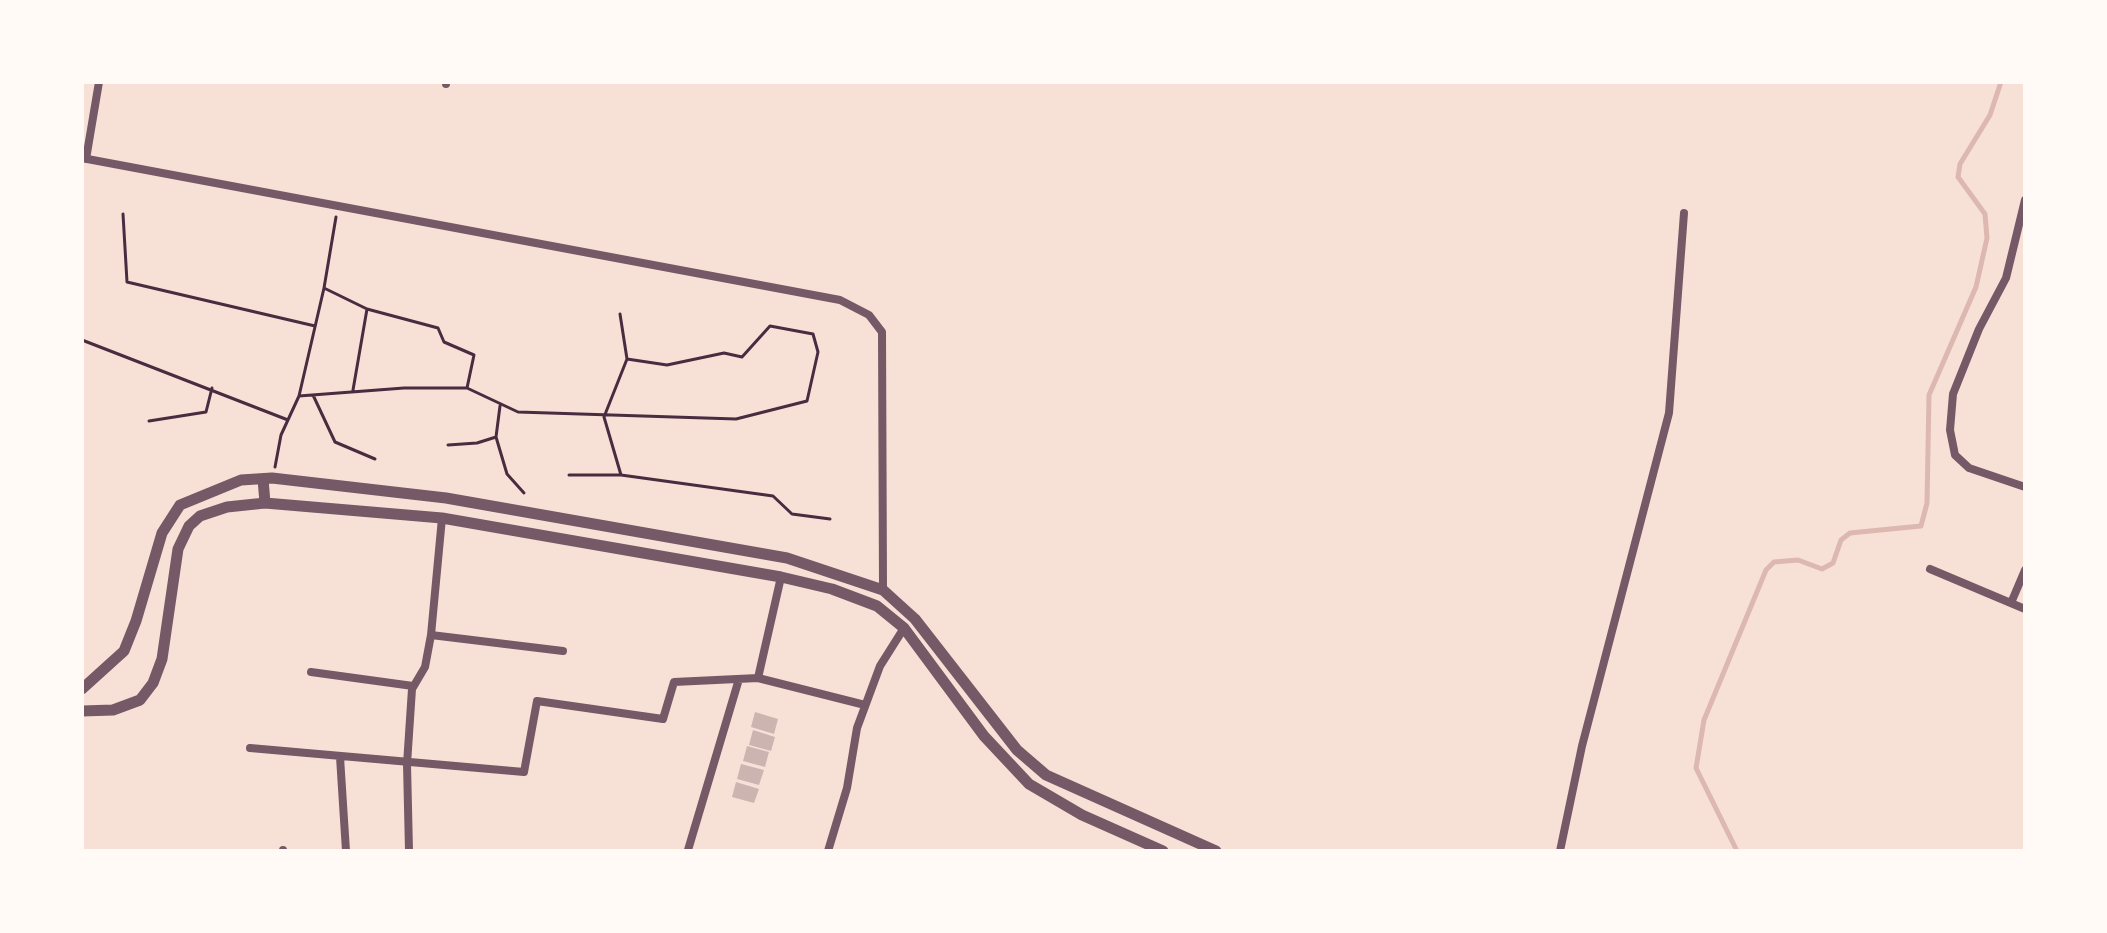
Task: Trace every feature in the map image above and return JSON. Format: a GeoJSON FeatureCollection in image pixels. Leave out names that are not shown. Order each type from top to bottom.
{"type":"FeatureCollection","features":[{"type":"Feature","properties":{"kind":"street"},"geometry":{"type":"LineString","coordinates":[[99,82],[84,158],[840,300],[869,315],[882,332],[883,590]]}},
{"type":"Feature","properties":{"kind":"street"},"geometry":{"type":"LineString","coordinates":[[82,113],[91,122]]}},
{"type":"Feature","properties":{"kind":"street"},"geometry":{"type":"LineString","coordinates":[[2025,200],[2006,278],[1979,329],[1953,394],[1950,430],[1955,455],[1969,468],[2025,487]]}},
{"type":"Feature","properties":{"kind":"street"},"geometry":{"type":"LineString","coordinates":[[1560,851],[1582,746],[1669,413],[1684,213]]}},
{"type":"Feature","properties":{"kind":"street"},"geometry":{"type":"LineString","coordinates":[[265,503],[268,478]]}},
{"type":"Feature","properties":{"kind":"street"},"geometry":{"type":"LineString","coordinates":[[82,689],[124,651],[162,533],[180,505],[241,480],[268,478],[446,498],[787,558],[883,590],[915,619],[1017,750],[1046,775],[1216,851]]}},
{"type":"Feature","properties":{"kind":"street"},"geometry":{"type":"LineString","coordinates":[[82,711],[113,710],[140,700],[153,683],[162,659],[178,549],[189,526],[200,516],[227,507],[265,503],[442,518],[781,577],[832,589],[877,606],[904,628],[984,736],[1029,784],[1082,815],[1163,851]]}},
{"type":"Feature","properties":{"kind":"street"},"geometry":{"type":"LineString","coordinates":[[409,851],[407,764],[413,686],[425,667],[431,635],[442,518]]}},
{"type":"Feature","properties":{"kind":"street"},"geometry":{"type":"LineString","coordinates":[[1930,569],[2025,609]]}},
{"type":"Feature","properties":{"kind":"street"},"geometry":{"type":"LineString","coordinates":[[2011,603],[2025,570]]}},
{"type":"Feature","properties":{"kind":"street"},"geometry":{"type":"LineString","coordinates":[[758,678],[781,577]]}},
{"type":"Feature","properties":{"kind":"street"},"geometry":{"type":"LineString","coordinates":[[828,851],[847,788],[857,728],[880,666],[904,628]]}},
{"type":"Feature","properties":{"kind":"street"},"geometry":{"type":"LineString","coordinates":[[431,635],[563,651]]}},
{"type":"Feature","properties":{"kind":"street"},"geometry":{"type":"LineString","coordinates":[[311,672],[413,686]]}},
{"type":"Feature","properties":{"kind":"street"},"geometry":{"type":"LineString","coordinates":[[250,748],[524,772],[537,701],[663,719],[674,682],[758,678],[865,705]]}},
{"type":"Feature","properties":{"kind":"street"},"geometry":{"type":"LineString","coordinates":[[688,850],[739,679]]}},
{"type":"Feature","properties":{"kind":"street"},"geometry":{"type":"LineString","coordinates":[[340,757],[346,851]]}},
{"type":"Feature","properties":{"kind":"path"},"geometry":{"type":"LineString","coordinates":[[268,478],[299,396],[324,288],[338,206]]}},
{"type":"Feature","properties":{"kind":"path"},"geometry":{"type":"LineString","coordinates":[[123,214],[127,282],[315,326]]}},
{"type":"Feature","properties":{"kind":"path"},"geometry":{"type":"LineString","coordinates":[[324,288],[367,309],[438,328],[444,342],[474,355],[467,388]]}},
{"type":"Feature","properties":{"kind":"path"},"geometry":{"type":"LineString","coordinates":[[353,392],[367,309]]}},
{"type":"Feature","properties":{"kind":"path"},"geometry":{"type":"LineString","coordinates":[[620,314],[627,359],[604,417],[621,475]]}},
{"type":"Feature","properties":{"kind":"path"},"geometry":{"type":"LineString","coordinates":[[299,396],[467,388],[518,412],[736,419],[807,401],[818,352],[813,334],[770,326],[742,357],[724,353],[667,365],[627,359]]}},
{"type":"Feature","properties":{"kind":"path"},"geometry":{"type":"LineString","coordinates":[[82,340],[288,420]]}},
{"type":"Feature","properties":{"kind":"path"},"geometry":{"type":"LineString","coordinates":[[149,421],[206,412],[212,388]]}},
{"type":"Feature","properties":{"kind":"path"},"geometry":{"type":"LineString","coordinates":[[313,395],[335,442],[375,459]]}},
{"type":"Feature","properties":{"kind":"path"},"geometry":{"type":"LineString","coordinates":[[500,406],[496,437],[507,474],[524,493]]}},
{"type":"Feature","properties":{"kind":"path"},"geometry":{"type":"LineString","coordinates":[[448,445],[477,443],[496,437]]}},
{"type":"Feature","properties":{"kind":"path"},"geometry":{"type":"LineString","coordinates":[[569,475],[621,475],[773,496],[792,514],[830,519]]}},
{"type":"Feature","properties":{"kind":"building"},"geometry":{"type":"Polygon","coordinates":[[[755,712],[778,719],[774,734],[751,727],[755,712]]]}},
{"type":"Feature","properties":{"kind":"building"},"geometry":{"type":"Polygon","coordinates":[[[753,730],[775,737],[771,751],[749,745],[753,730]]]}},
{"type":"Feature","properties":{"kind":"building"},"geometry":{"type":"Polygon","coordinates":[[[747,746],[769,752],[765,767],[743,761],[747,746]]]}},
{"type":"Feature","properties":{"kind":"building"},"geometry":{"type":"Polygon","coordinates":[[[741,764],[764,770],[759,785],[737,779],[741,764]]]}},
{"type":"Feature","properties":{"kind":"building"},"geometry":{"type":"Polygon","coordinates":[[[736,782],[759,789],[754,803],[732,797],[736,782]]]}},
{"type":"Feature","properties":{"kind":"waterway"},"geometry":{"type":"LineString","coordinates":[[1737,851],[1696,768],[1704,720],[1766,570],[1774,562],[1798,560],[1822,569],[1833,563],[1841,540],[1850,533],[1921,526],[1927,503],[1929,395],[1976,287],[1987,238],[1985,214],[1958,177],[1960,164],[1990,115],[2001,82]]}}]}
